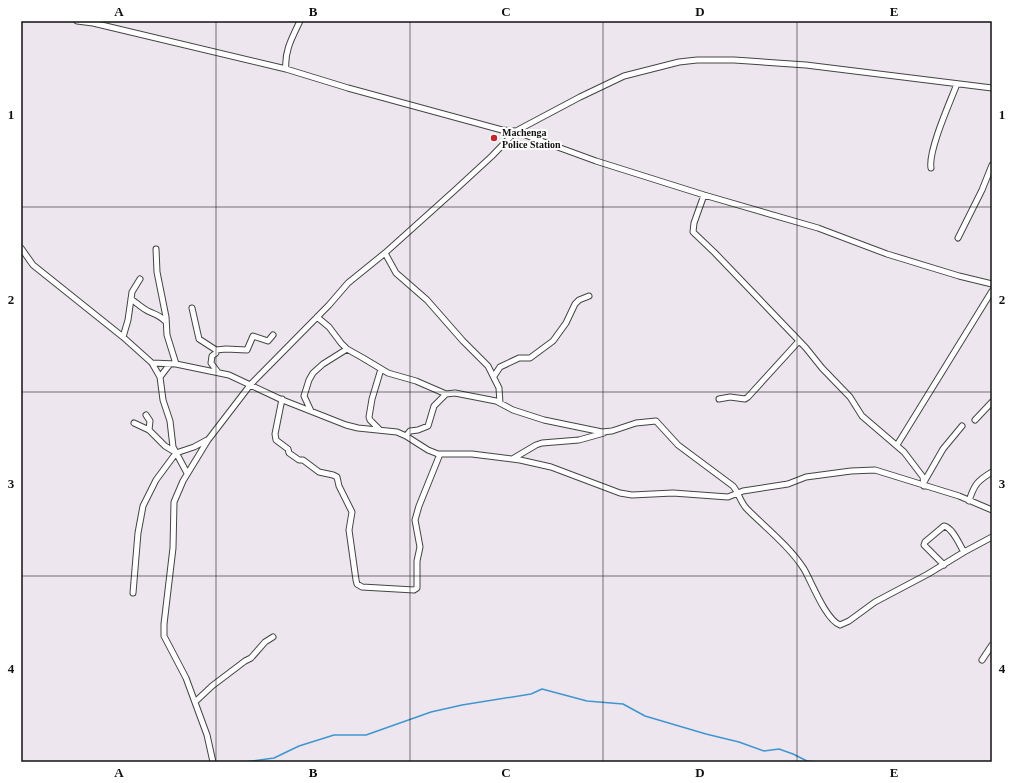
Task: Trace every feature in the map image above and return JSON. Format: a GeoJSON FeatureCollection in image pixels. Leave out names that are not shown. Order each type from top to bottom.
{"type":"FeatureCollection","features":[{"type":"Feature","properties":{"kind":"street"},"geometry":{"type":"LineString","coordinates":[[77,21],[93,23],[286,69],[348,88],[487,126],[502,130],[516,131],[596,161],[704,195],[818,228],[887,254],[959,276],[992,284]]}},
{"type":"Feature","properties":{"kind":"street"},"geometry":{"type":"LineString","coordinates":[[286,69],[287,51],[300,21]]}},
{"type":"Feature","properties":{"kind":"street"},"geometry":{"type":"LineString","coordinates":[[213,762],[207,735],[186,678],[164,636],[173,548],[174,502],[187,473],[208,440],[251,384],[348,283],[385,253],[492,156],[516,131],[580,96],[624,76],[679,62],[697,60],[734,60],[806,65],[992,88]]}},
{"type":"Feature","properties":{"kind":"street"},"geometry":{"type":"LineString","coordinates":[[931,168],[931,158],[942,120],[957,84]]}},
{"type":"Feature","properties":{"kind":"street"},"geometry":{"type":"LineString","coordinates":[[958,238],[982,190],[992,165]]}},
{"type":"Feature","properties":{"kind":"street"},"geometry":{"type":"LineString","coordinates":[[704,195],[692,231],[799,341],[850,397],[862,416],[897,445],[923,477],[924,484]]}},
{"type":"Feature","properties":{"kind":"street"},"geometry":{"type":"LineString","coordinates":[[21,248],[33,265],[123,337],[152,363],[160,377],[163,400],[170,421],[173,447],[187,473]]}},
{"type":"Feature","properties":{"kind":"street"},"geometry":{"type":"LineString","coordinates":[[156,249],[157,272],[167,335],[176,364]]}},
{"type":"Feature","properties":{"kind":"street"},"geometry":{"type":"LineString","coordinates":[[385,253],[396,273],[427,300],[463,341],[488,366],[499,388],[500,403]]}},
{"type":"Feature","properties":{"kind":"street"},"geometry":{"type":"LineString","coordinates":[[123,337],[128,320],[134,287],[140,279]]}},
{"type":"Feature","properties":{"kind":"street"},"geometry":{"type":"LineString","coordinates":[[897,445],[992,291]]}},
{"type":"Feature","properties":{"kind":"street"},"geometry":{"type":"LineString","coordinates":[[494,376],[500,367],[519,358],[530,358],[553,341],[566,323],[579,300],[589,296]]}},
{"type":"Feature","properties":{"kind":"street"},"geometry":{"type":"LineString","coordinates":[[131,299],[150,312],[156,313],[166,322]]}},
{"type":"Feature","properties":{"kind":"street"},"geometry":{"type":"LineString","coordinates":[[192,308],[199,339],[216,350],[247,350],[253,336],[268,341],[273,335]]}},
{"type":"Feature","properties":{"kind":"street"},"geometry":{"type":"LineString","coordinates":[[317,317],[329,327],[347,349],[394,376],[432,387],[446,394],[455,393],[492,400],[513,410],[544,420],[607,432]]}},
{"type":"Feature","properties":{"kind":"street"},"geometry":{"type":"LineString","coordinates":[[719,399],[730,397],[745,399],[748,397],[799,341]]}},
{"type":"Feature","properties":{"kind":"street"},"geometry":{"type":"LineString","coordinates":[[311,411],[304,396],[313,373],[323,364],[347,349]]}},
{"type":"Feature","properties":{"kind":"street"},"geometry":{"type":"LineString","coordinates":[[216,350],[212,356],[211,363],[218,372]]}},
{"type":"Feature","properties":{"kind":"street"},"geometry":{"type":"LineString","coordinates":[[152,363],[176,364],[218,372],[235,377],[282,399],[346,425],[397,432],[428,450],[440,454],[472,454],[514,458],[551,467],[620,493],[632,495],[673,493],[728,497],[743,490],[788,484],[806,477],[858,470],[875,470],[924,484],[959,496],[992,510]]}},
{"type":"Feature","properties":{"kind":"street"},"geometry":{"type":"LineString","coordinates":[[160,377],[170,364]]}},
{"type":"Feature","properties":{"kind":"street"},"geometry":{"type":"LineString","coordinates":[[380,430],[369,417],[372,399],[381,369]]}},
{"type":"Feature","properties":{"kind":"street"},"geometry":{"type":"LineString","coordinates":[[406,436],[410,431],[428,426],[434,406],[446,394]]}},
{"type":"Feature","properties":{"kind":"street"},"geometry":{"type":"LineString","coordinates":[[282,399],[275,434],[276,440],[288,449],[289,454],[299,460],[303,460],[319,472],[337,477],[339,486],[352,512],[349,530],[351,548],[357,584],[362,587],[414,590],[417,588],[417,561],[420,546],[415,520],[419,506],[440,454]]}},
{"type":"Feature","properties":{"kind":"street"},"geometry":{"type":"LineString","coordinates":[[975,420],[992,402]]}},
{"type":"Feature","properties":{"kind":"street"},"geometry":{"type":"LineString","coordinates":[[146,415],[150,421],[149,430]]}},
{"type":"Feature","properties":{"kind":"street"},"geometry":{"type":"LineString","coordinates":[[514,458],[542,443],[579,440],[636,423],[656,421],[678,445],[733,486],[746,509],[758,519],[798,560],[827,613],[837,624],[840,625],[849,621],[875,602],[992,537]]}},
{"type":"Feature","properties":{"kind":"street"},"geometry":{"type":"LineString","coordinates":[[134,423],[149,430],[165,446],[176,453]]}},
{"type":"Feature","properties":{"kind":"street"},"geometry":{"type":"LineString","coordinates":[[924,484],[943,449],[962,426]]}},
{"type":"Feature","properties":{"kind":"street"},"geometry":{"type":"LineString","coordinates":[[133,593],[140,513],[156,480],[176,453],[194,447],[208,440]]}},
{"type":"Feature","properties":{"kind":"street"},"geometry":{"type":"LineString","coordinates":[[969,501],[976,484],[992,472]]}},
{"type":"Feature","properties":{"kind":"street"},"geometry":{"type":"LineString","coordinates":[[944,565],[925,547],[924,544],[944,526],[953,533],[964,552]]}},
{"type":"Feature","properties":{"kind":"street"},"geometry":{"type":"LineString","coordinates":[[195,702],[212,686],[251,658],[265,642],[274,637]]}},
{"type":"Feature","properties":{"kind":"street"},"geometry":{"type":"LineString","coordinates":[[982,660],[992,645]]}},
{"type":"Feature","properties":{"kind":"shaded area"},"geometry":{"type":"Polygon","coordinates":[[[21,21],[992,21],[992,762],[21,762],[21,21]]]}},
{"type":"Feature","properties":{"kind":"waterway"},"geometry":{"type":"LineString","coordinates":[[244,762],[274,758],[299,746],[334,735],[366,735],[431,712],[462,705],[531,694],[542,689],[587,701],[623,704],[645,716],[739,742],[764,751],[779,749],[807,761],[818,762]]}},
{"type":"Feature","properties":{"kind":"place","name":"Machenga Police Station"},"geometry":{"type":"Point","coordinates":[494,138]}}]}
